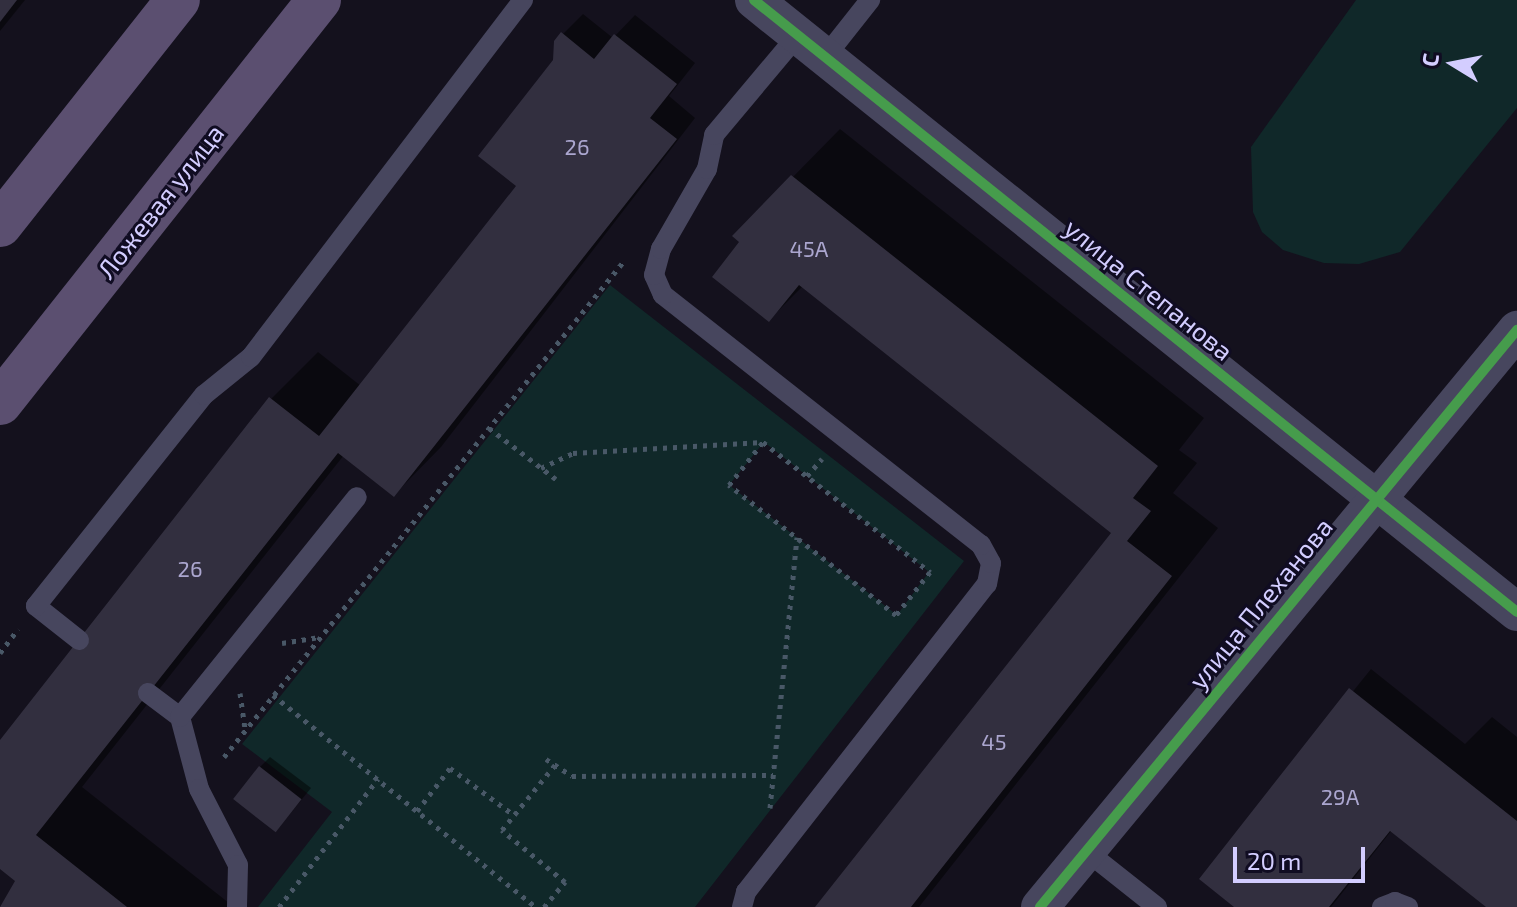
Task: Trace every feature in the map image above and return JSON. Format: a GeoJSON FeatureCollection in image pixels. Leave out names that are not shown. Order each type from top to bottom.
{"type":"FeatureCollection","features":[{"type":"Feature","properties":{"kind":"main road"},"geometry":{"type":"LineString","coordinates":[[5,207],[178,0]]}},
{"type":"Feature","properties":{"kind":"main road","name":"Ложевая улица"},"geometry":{"type":"LineString","coordinates":[[0,403],[319,0]]}},
{"type":"Feature","properties":{"kind":"street","name":"улица Степанова"},"geometry":{"type":"LineString","coordinates":[[754,0],[1517,612]]}},
{"type":"Feature","properties":{"kind":"street","name":"улица Плеханова"},"geometry":{"type":"LineString","coordinates":[[1040,907],[1375,498],[1517,330]]}},
{"type":"Feature","properties":{"kind":"lane"},"geometry":{"type":"LineString","coordinates":[[79,640],[36,606],[204,395],[251,357],[523,0]]}},
{"type":"Feature","properties":{"kind":"lane"},"geometry":{"type":"LineString","coordinates":[[742,907],[764,869],[987,584],[991,563],[981,545],[663,295],[654,275],[661,249],[707,169],[714,135],[812,46],[870,0]]}},
{"type":"Feature","properties":{"kind":"lane"},"geometry":{"type":"LineString","coordinates":[[180,717],[357,497]]}},
{"type":"Feature","properties":{"kind":"lane"},"geometry":{"type":"LineString","coordinates":[[148,693],[180,717],[199,789],[238,865],[237,907]]}},
{"type":"Feature","properties":{"kind":"lane"},"geometry":{"type":"LineString","coordinates":[[1085,850],[1157,907]]}},
{"type":"Feature","properties":{"kind":"lane"},"geometry":{"type":"LineString","coordinates":[[1382,907],[1395,902],[1408,907]]}},
{"type":"Feature","properties":{"kind":"path"},"geometry":{"type":"LineString","coordinates":[[199,789],[620,262],[661,249]]}},
{"type":"Feature","properties":{"kind":"path"},"geometry":{"type":"LineString","coordinates":[[489,428],[556,479]]}},
{"type":"Feature","properties":{"kind":"path"},"geometry":{"type":"LineString","coordinates":[[541,468],[573,453],[763,442],[930,572],[896,615],[729,485],[763,442]]}},
{"type":"Feature","properties":{"kind":"path"},"geometry":{"type":"LineString","coordinates":[[764,869],[797,537]]}},
{"type":"Feature","properties":{"kind":"path"},"geometry":{"type":"LineString","coordinates":[[273,695],[536,907]]}},
{"type":"Feature","properties":{"kind":"path"},"geometry":{"type":"LineString","coordinates":[[546,759],[572,776],[773,775]]}},
{"type":"Feature","properties":{"kind":"path"},"geometry":{"type":"LineString","coordinates":[[544,907],[565,882],[502,830],[555,765]]}},
{"type":"Feature","properties":{"kind":"path"},"geometry":{"type":"LineString","coordinates":[[417,811],[450,768],[514,815]]}},
{"type":"Feature","properties":{"kind":"path"},"geometry":{"type":"LineString","coordinates":[[279,907],[378,779]]}},
{"type":"Feature","properties":{"kind":"green space"},"geometry":{"type":"Polygon","coordinates":[[[1356,0],[1517,0],[1517,108],[1400,252],[1359,264],[1324,263],[1283,250],[1262,232],[1253,212],[1251,147],[1356,0]]]}},
{"type":"Feature","properties":{"kind":"green space"},"geometry":{"type":"Polygon","coordinates":[[[610,285],[964,561],[695,907],[258,907],[332,812],[242,744],[610,285]],[[764,442],[729,485],[897,615],[929,572],[764,442]]]}},
{"type":"Feature","properties":{"kind":"building"},"geometry":{"type":"Polygon","coordinates":[[[0,0],[17,0],[0,22],[0,0]]]}},
{"type":"Feature","properties":{"kind":"building"},"geometry":{"type":"Polygon","coordinates":[[[561,32],[594,59],[614,34],[677,84],[650,118],[677,139],[394,497],[338,453],[36,835],[127,907],[0,907],[15,881],[0,869],[0,740],[269,397],[319,436],[516,186],[478,156],[553,60],[554,41],[561,32]]]}},
{"type":"Feature","properties":{"kind":"building"},"geometry":{"type":"Polygon","coordinates":[[[791,175],[1158,466],[1133,498],[1151,511],[1127,541],[1172,576],[911,907],[815,907],[1111,533],[799,285],[769,322],[712,277],[739,242],[732,236],[791,175]]]}},
{"type":"Feature","properties":{"kind":"building"},"geometry":{"type":"Polygon","coordinates":[[[1349,688],[1517,821],[1517,907],[1486,907],[1390,831],[1329,907],[1234,907],[1199,879],[1349,688]]]}},
{"type":"Feature","properties":{"kind":"building"},"geometry":{"type":"Polygon","coordinates":[[[259,766],[302,799],[276,832],[233,799],[259,766]]]}},
{"type":"Feature","properties":{"kind":"cycle path"},"geometry":{"type":"LineString","coordinates":[[754,0],[1517,612]]}},
{"type":"Feature","properties":{"kind":"cycle path"},"geometry":{"type":"LineString","coordinates":[[1040,907],[1517,330]]}}]}
